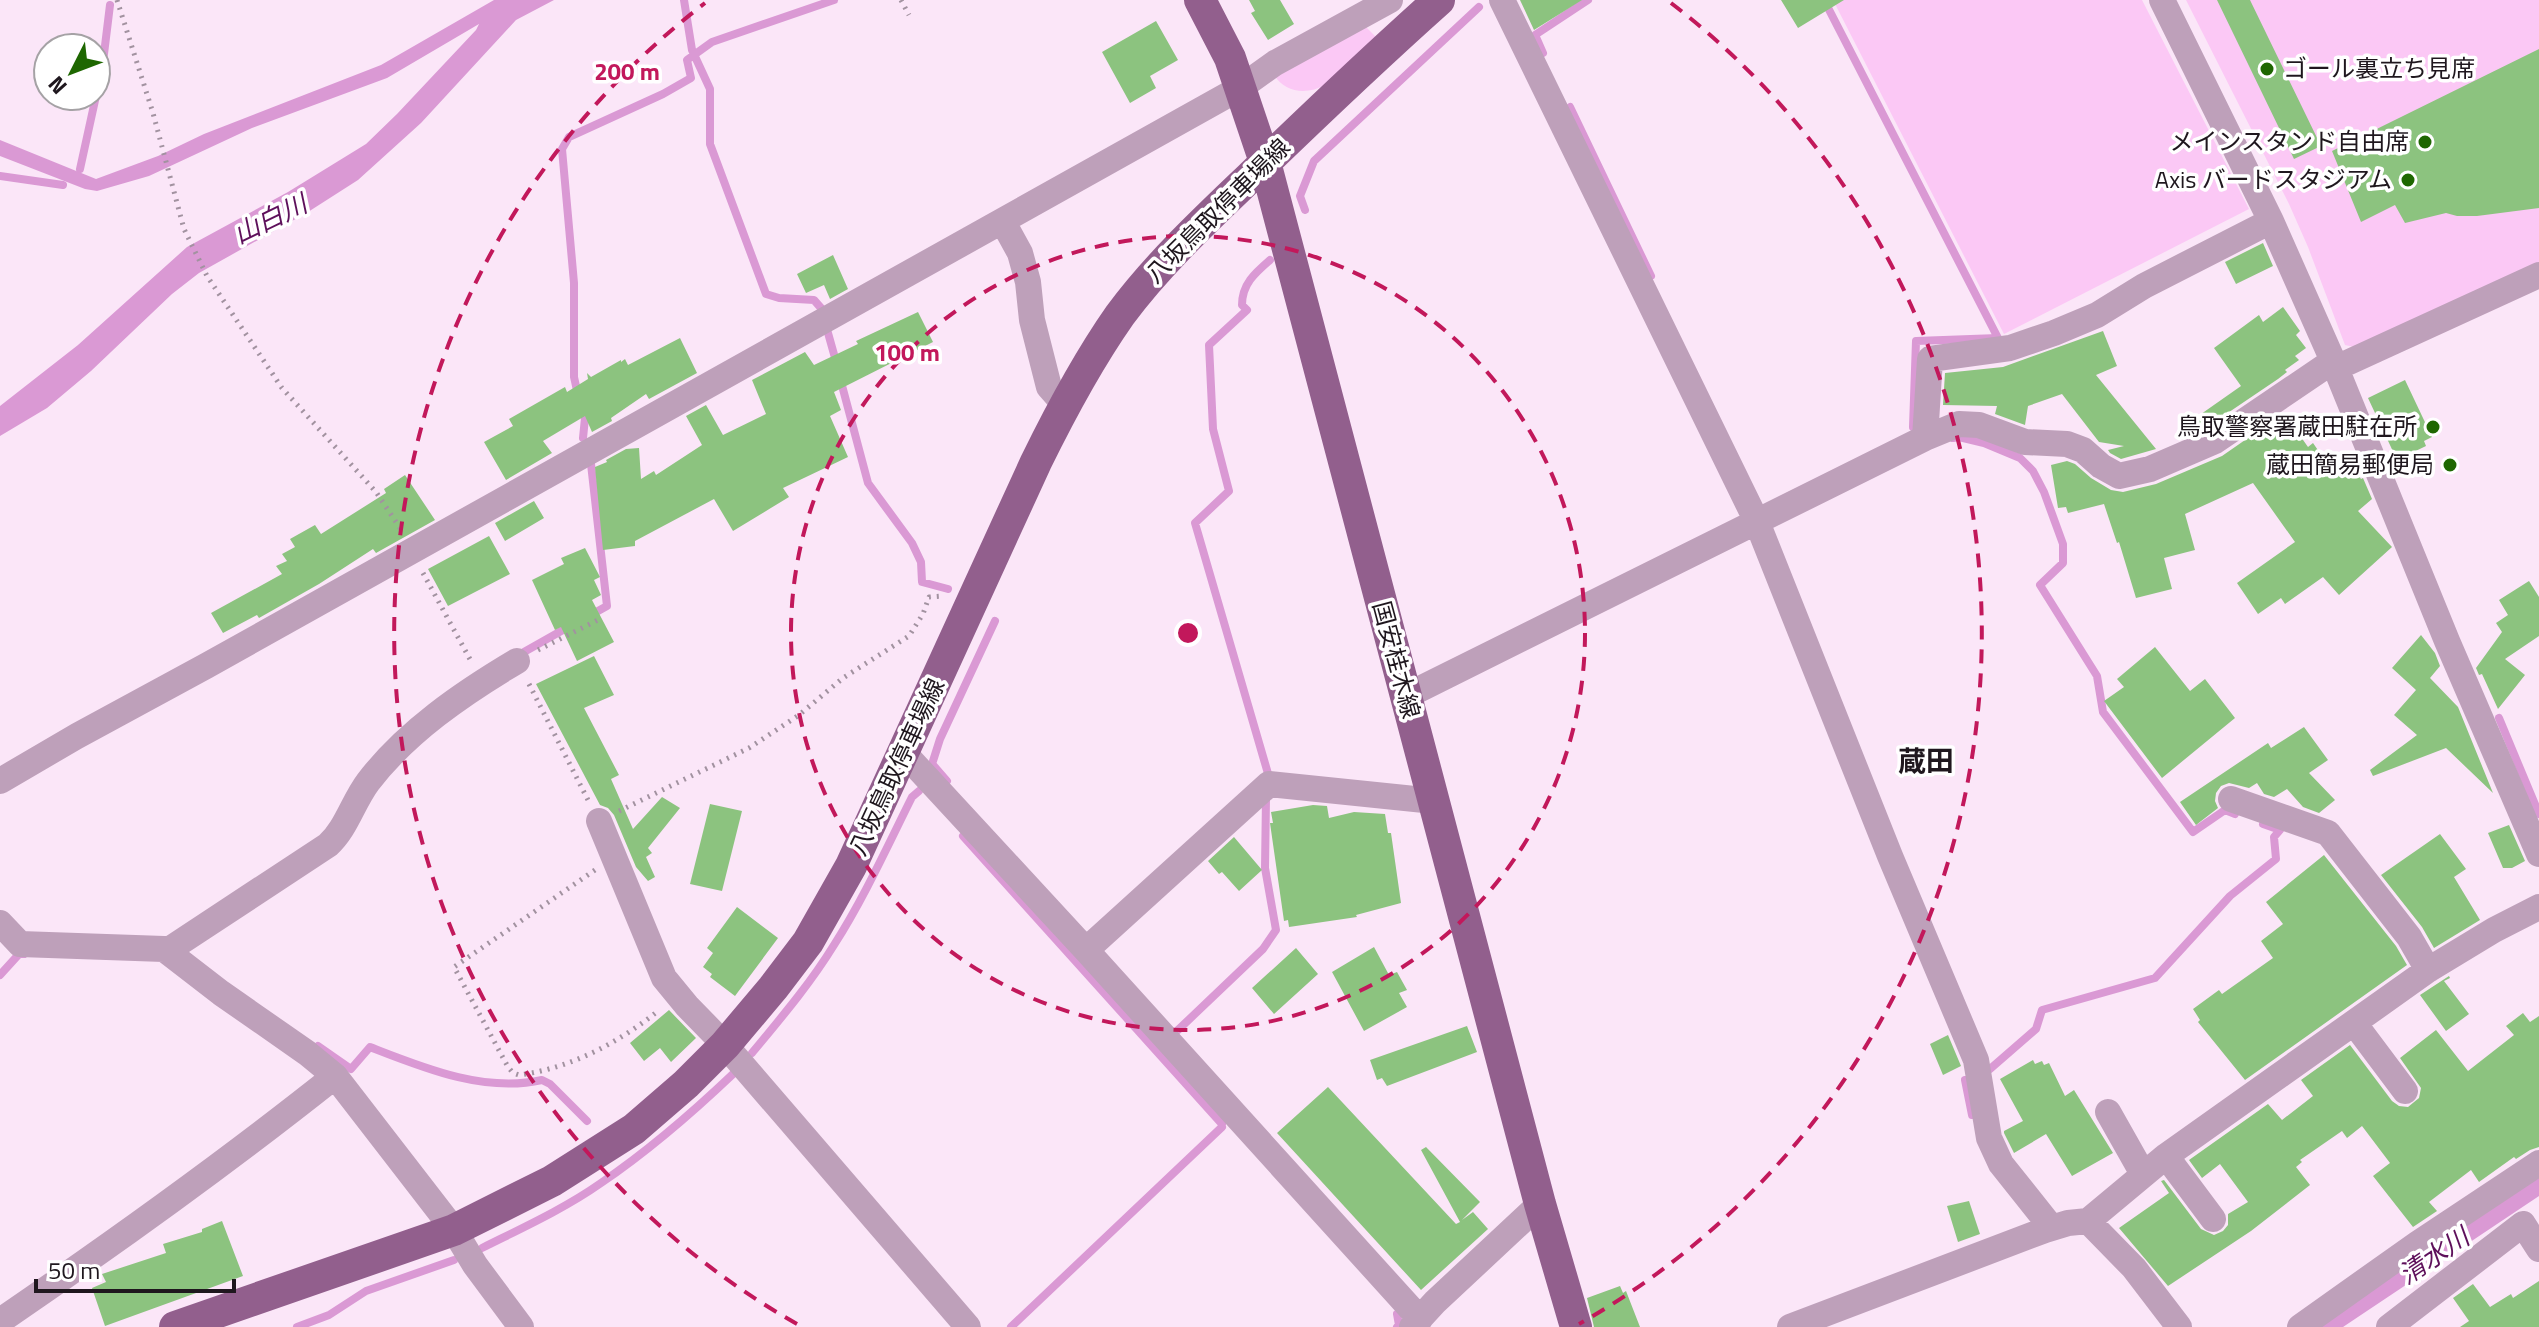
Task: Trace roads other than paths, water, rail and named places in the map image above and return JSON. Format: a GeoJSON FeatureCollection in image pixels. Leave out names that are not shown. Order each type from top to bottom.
{"type":"FeatureCollection","features":[{"type":"Feature","properties":{"kind":"main road","name":"国安桂木線"},"geometry":{"type":"LineString","coordinates":[[1200,0],[1230,58],[1265,162],[1540,1204],[1576,1327]]}},
{"type":"Feature","properties":{"kind":"main road","name":"八坂鳥取停車場線"},"geometry":{"type":"LineString","coordinates":[[175,1327],[454,1230],[552,1181],[634,1129],[725,1045],[808,942],[851,866],[1064,404],[1092,356],[1122,313],[1196,229],[1439,0]]}},
{"type":"Feature","properties":{"kind":"street"},"geometry":{"type":"LineString","coordinates":[[0,781],[1003,222],[1240,88],[1275,63],[1390,0]]}},
{"type":"Feature","properties":{"kind":"street"},"geometry":{"type":"LineString","coordinates":[[1502,0],[1757,522],[1976,1060],[1989,1138],[2001,1164],[2052,1228]]}},
{"type":"Feature","properties":{"kind":"street"},"geometry":{"type":"LineString","coordinates":[[2162,0],[2271,221],[2539,854]]}},
{"type":"Feature","properties":{"kind":"street"},"geometry":{"type":"LineString","coordinates":[[1925,438],[1930,359],[2010,348],[2054,333],[2097,315],[2144,286],[2271,221]]}},
{"type":"Feature","properties":{"kind":"street"},"geometry":{"type":"LineString","coordinates":[[1003,222],[1020,253],[1028,282],[1032,320],[1049,387],[1064,404]]}},
{"type":"Feature","properties":{"kind":"street"},"geometry":{"type":"LineString","coordinates":[[1406,696],[1925,438],[1959,424],[1979,425],[2025,442],[2067,444],[2083,450],[2101,466],[2119,476],[2150,469],[2215,441],[2334,365],[2539,275]]}},
{"type":"Feature","properties":{"kind":"street"},"geometry":{"type":"LineString","coordinates":[[167,951],[314,856],[337,837],[368,783],[410,737],[483,681],[517,661]]}},
{"type":"Feature","properties":{"kind":"street"},"geometry":{"type":"LineString","coordinates":[[904,753],[1086,950],[1416,1323],[1540,1204]]}},
{"type":"Feature","properties":{"kind":"street"},"geometry":{"type":"LineString","coordinates":[[1086,950],[1269,784],[1434,801]]}},
{"type":"Feature","properties":{"kind":"street"},"geometry":{"type":"LineString","coordinates":[[2231,799],[2328,833],[2409,937],[2428,970]]}},
{"type":"Feature","properties":{"kind":"street"},"geometry":{"type":"LineString","coordinates":[[599,821],[664,978],[968,1327]]}},
{"type":"Feature","properties":{"kind":"street"},"geometry":{"type":"LineString","coordinates":[[1790,1327],[2052,1228],[2088,1221],[2166,1156],[2428,970],[2539,907]]}},
{"type":"Feature","properties":{"kind":"street"},"geometry":{"type":"LineString","coordinates":[[0,923],[20,944],[164,949],[335,1076],[454,1230],[475,1265],[521,1327]]}},
{"type":"Feature","properties":{"kind":"street"},"geometry":{"type":"LineString","coordinates":[[2354,1023],[2405,1091]]}},
{"type":"Feature","properties":{"kind":"street"},"geometry":{"type":"LineString","coordinates":[[0,1321],[160,1210],[335,1076]]}},
{"type":"Feature","properties":{"kind":"street"},"geometry":{"type":"LineString","coordinates":[[2108,1112],[2143,1174]]}},
{"type":"Feature","properties":{"kind":"street"},"geometry":{"type":"LineString","coordinates":[[2166,1156],[2213,1219]]}},
{"type":"Feature","properties":{"kind":"street"},"geometry":{"type":"LineString","coordinates":[[2300,1327],[2539,1163]]}},
{"type":"Feature","properties":{"kind":"street"},"geometry":{"type":"LineString","coordinates":[[2088,1221],[2127,1259],[2179,1327]]}},
{"type":"Feature","properties":{"kind":"street"},"geometry":{"type":"LineString","coordinates":[[2389,1327],[2523,1224],[2539,1249]]}},
{"type":"Feature","properties":{"kind":"water","name":"山白川"},"geometry":{"type":"Polygon","coordinates":[[[494,0],[554,0],[516,20],[421,123],[358,180],[199,273],[47,408],[0,436],[0,406],[78,345],[187,247],[288,192],[366,144],[479,24],[387,78],[252,128],[149,176],[97,191],[0,156],[0,140],[96,179],[381,65],[494,0]]]}},
{"type":"Feature","properties":{"kind":"water","name":"清水川"},"geometry":{"type":"Polygon","coordinates":[[[2539,1171],[2539,1196],[2343,1327],[2310,1327],[2539,1171]]]}},
{"type":"Feature","properties":{"kind":"waterway"},"geometry":{"type":"LineString","coordinates":[[684,0],[692,50],[710,89],[710,144],[766,294],[814,300],[821,308],[837,365]]}},
{"type":"Feature","properties":{"kind":"waterway"},"geometry":{"type":"LineString","coordinates":[[578,395],[574,377],[574,283],[562,149],[569,137],[691,78],[687,60],[712,42],[834,0]]}},
{"type":"Feature","properties":{"kind":"waterway"},"geometry":{"type":"LineString","coordinates":[[1535,35],[1588,0]]}},
{"type":"Feature","properties":{"kind":"waterway"},"geometry":{"type":"LineString","coordinates":[[1824,0],[1998,338],[1916,341],[1913,427]]}},
{"type":"Feature","properties":{"kind":"waterway"},"geometry":{"type":"LineString","coordinates":[[107,32],[110,5]]}},
{"type":"Feature","properties":{"kind":"waterway"},"geometry":{"type":"LineString","coordinates":[[1305,210],[1300,196],[1314,161],[1479,7]]}},
{"type":"Feature","properties":{"kind":"waterway"},"geometry":{"type":"LineString","coordinates":[[1536,37],[1543,53]]}},
{"type":"Feature","properties":{"kind":"waterway"},"geometry":{"type":"LineString","coordinates":[[1570,107],[1651,276]]}},
{"type":"Feature","properties":{"kind":"waterway"},"geometry":{"type":"LineString","coordinates":[[80,169],[92,112]]}},
{"type":"Feature","properties":{"kind":"waterway"},"geometry":{"type":"LineString","coordinates":[[0,176],[63,185]]}},
{"type":"Feature","properties":{"kind":"waterway"},"geometry":{"type":"LineString","coordinates":[[1269,777],[1195,523],[1229,491],[1213,429],[1209,345],[1247,310],[1242,305],[1247,285],[1270,260]]}},
{"type":"Feature","properties":{"kind":"waterway"},"geometry":{"type":"LineString","coordinates":[[840,378],[868,483],[912,543],[921,562],[922,582],[948,589]]}},
{"type":"Feature","properties":{"kind":"waterway"},"geometry":{"type":"LineString","coordinates":[[581,408],[585,418],[583,438]]}},
{"type":"Feature","properties":{"kind":"waterway"},"geometry":{"type":"LineString","coordinates":[[1953,438],[1984,443],[2020,458],[2033,471],[2063,544],[2063,563],[2040,585],[2097,676],[2103,712],[2193,832],[2225,810],[2235,814]]}},
{"type":"Feature","properties":{"kind":"waterway"},"geometry":{"type":"LineString","coordinates":[[589,616],[607,606],[591,464]]}},
{"type":"Feature","properties":{"kind":"waterway"},"geometry":{"type":"LineString","coordinates":[[933,761],[940,739],[995,621]]}},
{"type":"Feature","properties":{"kind":"waterway"},"geometry":{"type":"LineString","coordinates":[[524,652],[570,626]]}},
{"type":"Feature","properties":{"kind":"waterway"},"geometry":{"type":"LineString","coordinates":[[2499,718],[2539,814]]}},
{"type":"Feature","properties":{"kind":"waterway"},"geometry":{"type":"LineString","coordinates":[[934,766],[947,781]]}},
{"type":"Feature","properties":{"kind":"waterway"},"geometry":{"type":"LineString","coordinates":[[752,1053],[834,945],[912,797],[919,791]]}},
{"type":"Feature","properties":{"kind":"waterway"},"geometry":{"type":"LineString","coordinates":[[1178,1030],[1263,949],[1276,930],[1265,868],[1266,798]]}},
{"type":"Feature","properties":{"kind":"waterway"},"geometry":{"type":"LineString","coordinates":[[1990,1069],[2036,1029],[2042,1010],[2155,978],[2230,896],[2276,859],[2274,837],[2280,830],[2263,824]]}},
{"type":"Feature","properties":{"kind":"waterway"},"geometry":{"type":"LineString","coordinates":[[963,836],[1222,1124]]}},
{"type":"Feature","properties":{"kind":"waterway"},"geometry":{"type":"LineString","coordinates":[[0,975],[20,953],[24,954]]}},
{"type":"Feature","properties":{"kind":"waterway"},"geometry":{"type":"LineString","coordinates":[[318,1046],[351,1069],[370,1047],[433,1070],[476,1081],[520,1083],[542,1080],[550,1084],[587,1121]]}},
{"type":"Feature","properties":{"kind":"waterway"},"geometry":{"type":"LineString","coordinates":[[482,1248],[558,1210],[601,1183],[669,1131],[733,1074]]}},
{"type":"Feature","properties":{"kind":"waterway"},"geometry":{"type":"LineString","coordinates":[[1965,1080],[1972,1115]]}},
{"type":"Feature","properties":{"kind":"waterway"},"geometry":{"type":"LineString","coordinates":[[1011,1327],[1222,1127]]}},
{"type":"Feature","properties":{"kind":"waterway"},"geometry":{"type":"LineString","coordinates":[[297,1327],[329,1315],[366,1291],[454,1260]]}},
{"type":"Feature","properties":{"kind":"waterway"},"geometry":{"type":"LineString","coordinates":[[1397,1314],[1397,1327]]}},
{"type":"Feature","properties":{"kind":"place","name":"ゴール裏立ち見席"},"geometry":{"type":"Point","coordinates":[2267,69]}},
{"type":"Feature","properties":{"kind":"place","name":"メインスタンド自由席"},"geometry":{"type":"Point","coordinates":[2425,142]}},
{"type":"Feature","properties":{"kind":"place","name":"Axis バードスタジアム"},"geometry":{"type":"Point","coordinates":[2408,180]}},
{"type":"Feature","properties":{"kind":"place","name":"鳥取警察署蔵田駐在所"},"geometry":{"type":"Point","coordinates":[2433,427]}},
{"type":"Feature","properties":{"kind":"place","name":"蔵田簡易郵便局"},"geometry":{"type":"Point","coordinates":[2450,465]}},
{"type":"Feature","properties":{"kind":"district","name":"蔵田"},"geometry":{"type":"Point","coordinates":[1926,761]}}]}
